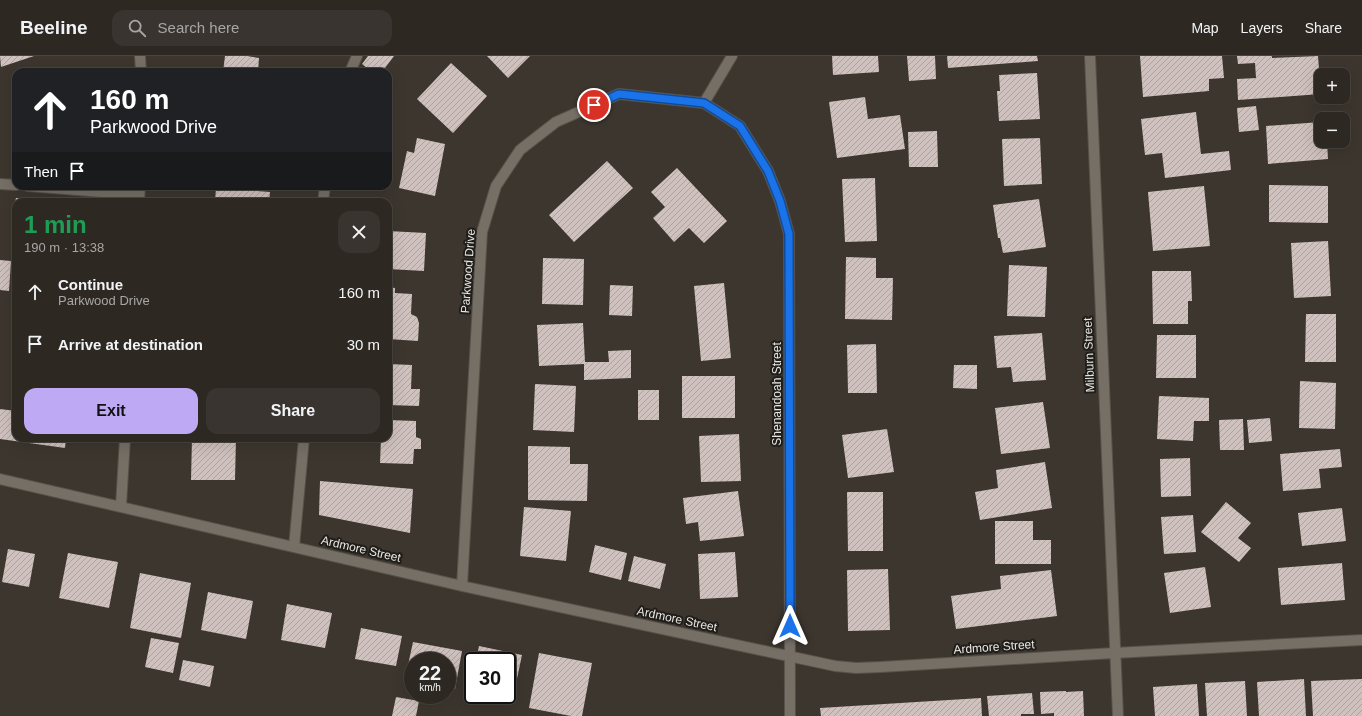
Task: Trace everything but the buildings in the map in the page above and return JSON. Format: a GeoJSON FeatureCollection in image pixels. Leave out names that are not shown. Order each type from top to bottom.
{"type":"FeatureCollection","features":[{"type":"Feature","properties":{"kind":"street"},"geometry":{"type":"LineString","coordinates":[[140,56],[141,68]]}},
{"type":"Feature","properties":{"kind":"street"},"geometry":{"type":"LineString","coordinates":[[352,68],[357,56]]}},
{"type":"Feature","properties":{"kind":"street"},"geometry":{"type":"LineString","coordinates":[[704,103],[732,56]]}},
{"type":"Feature","properties":{"kind":"street","name":"Milburn Street"},"geometry":{"type":"LineString","coordinates":[[1090,56],[1114,653],[1118,716]]}},
{"type":"Feature","properties":{"kind":"street","name":"Parkwood Drive"},"geometry":{"type":"LineString","coordinates":[[462,586],[482,232],[496,186],[520,150],[556,122],[619,94],[704,103]]}},
{"type":"Feature","properties":{"kind":"street","name":"Shenandoah Street"},"geometry":{"type":"LineString","coordinates":[[704,103],[740,126],[768,171],[780,201],[789,234],[790,716]]}},
{"type":"Feature","properties":{"kind":"street"},"geometry":{"type":"LineString","coordinates":[[0,184],[12,185]]}},
{"type":"Feature","properties":{"kind":"street"},"geometry":{"type":"LineString","coordinates":[[84,190],[139,194]]}},
{"type":"Feature","properties":{"kind":"street"},"geometry":{"type":"LineString","coordinates":[[121,506],[125,442]]}},
{"type":"Feature","properties":{"kind":"street"},"geometry":{"type":"LineString","coordinates":[[294,547],[304,442]]}},
{"type":"Feature","properties":{"kind":"street","name":"Ardmore Street"},"geometry":{"type":"LineString","coordinates":[[0,479],[462,586],[835,666],[874,668],[1114,653],[1362,640]]}},
{"type":"Feature","properties":{"kind":"route"},"geometry":{"type":"LineString","coordinates":[[594,105],[619,94],[704,103],[740,126],[768,171],[780,201],[789,234],[790,626]]}}]}
